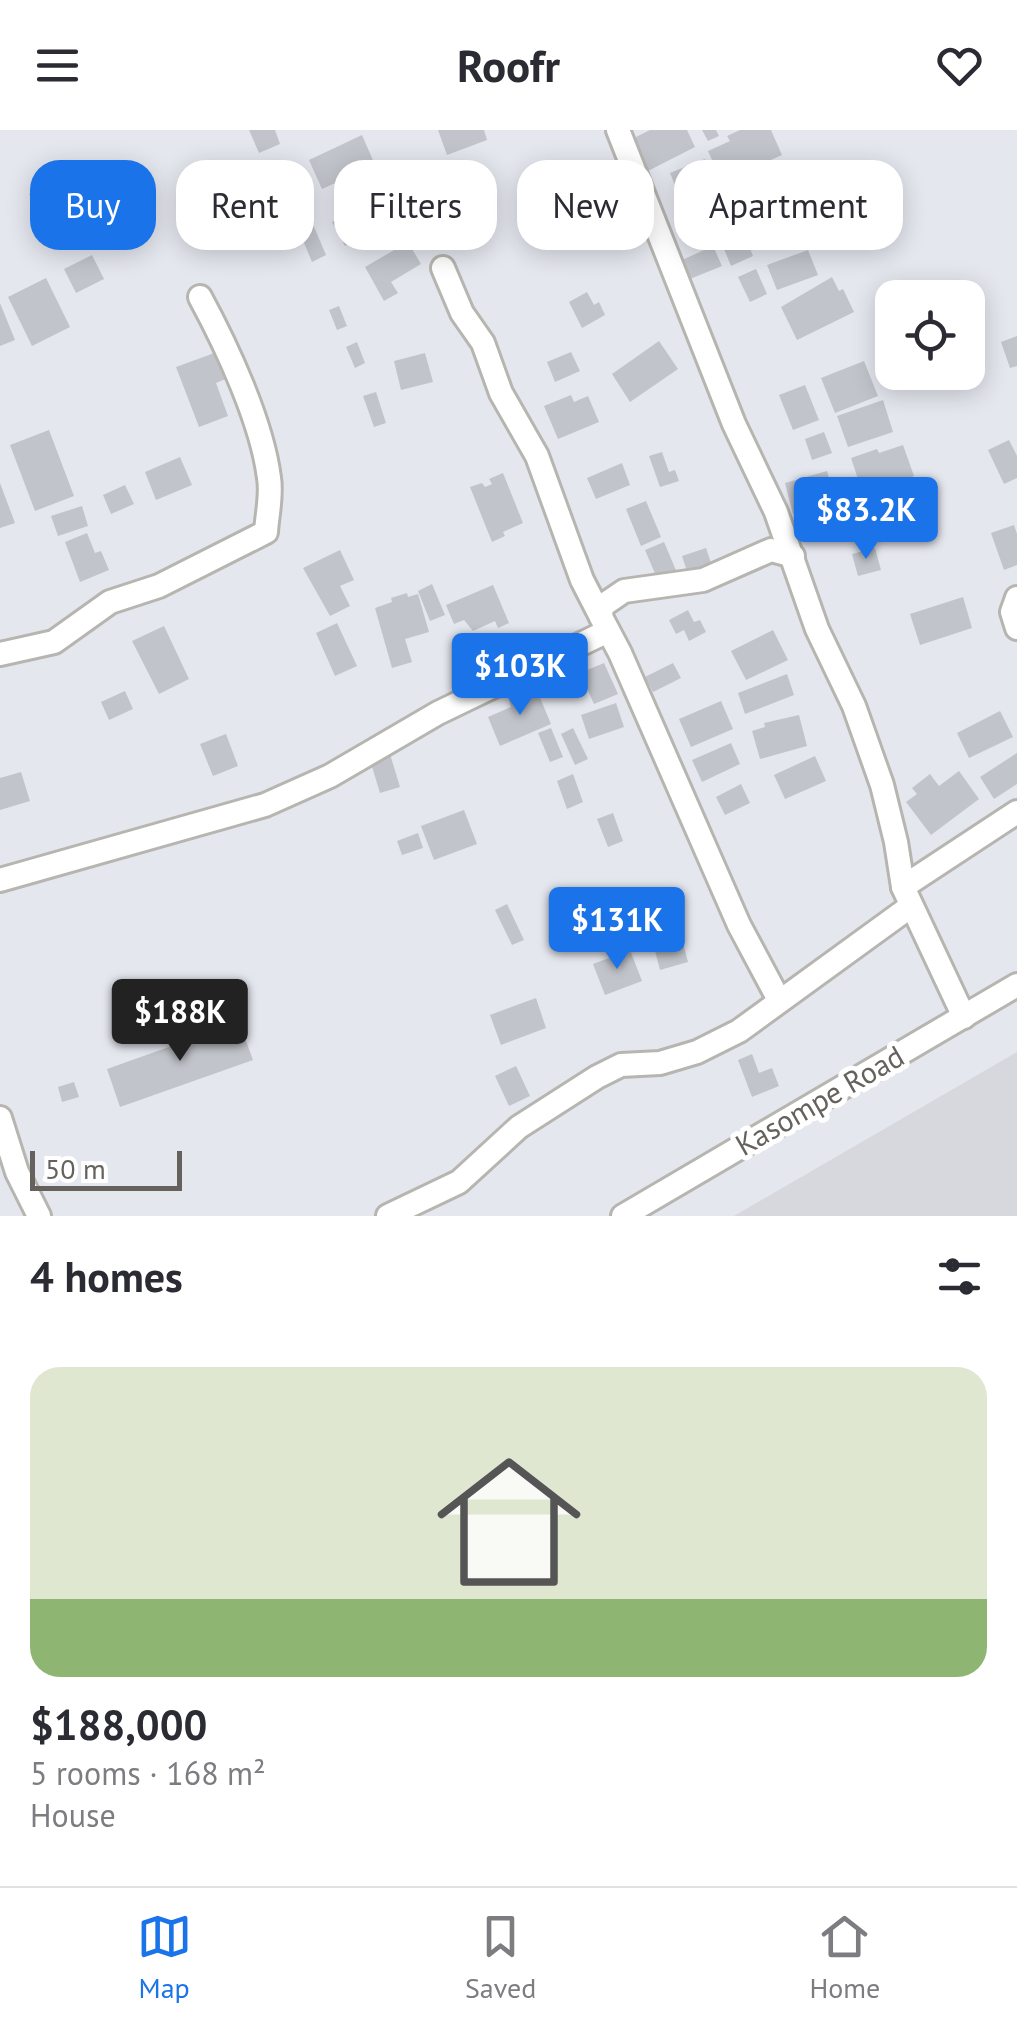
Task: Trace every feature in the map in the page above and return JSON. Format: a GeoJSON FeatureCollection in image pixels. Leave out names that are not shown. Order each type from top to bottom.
{"type":"FeatureCollection","features":[{"type":"Feature","properties":{"kind":"street"},"geometry":{"type":"LineString","coordinates":[[618,130],[734,424],[794,556],[817,629],[854,706],[882,785],[907,897],[964,1017]]}},
{"type":"Feature","properties":{"kind":"street"},"geometry":{"type":"LineString","coordinates":[[442,268],[462,312],[483,343],[502,393],[538,456],[582,580],[620,653],[739,925],[779,1000]]}},
{"type":"Feature","properties":{"kind":"street"},"geometry":{"type":"LineString","coordinates":[[0,654],[54,642],[110,602],[159,586],[266,532],[270,480],[260,441],[225,344],[200,297]]}},
{"type":"Feature","properties":{"kind":"street"},"geometry":{"type":"LineString","coordinates":[[604,624],[602,606],[624,592],[703,580],[771,550],[794,556]]}},
{"type":"Feature","properties":{"kind":"street"},"geometry":{"type":"LineString","coordinates":[[1017,598],[1012,612],[1017,628]]}},
{"type":"Feature","properties":{"kind":"street"},"geometry":{"type":"LineString","coordinates":[[0,880],[265,804],[330,776],[604,624]]}},
{"type":"Feature","properties":{"kind":"street"},"geometry":{"type":"LineString","coordinates":[[388,1216],[459,1182],[518,1127],[621,1064],[660,1063],[697,1052],[739,1031],[1017,812]]}},
{"type":"Feature","properties":{"kind":"street","name":"Kasompe Road"},"geometry":{"type":"LineString","coordinates":[[623,1216],[1017,985]]}},
{"type":"Feature","properties":{"kind":"street"},"geometry":{"type":"LineString","coordinates":[[0,1118],[17,1172],[39,1216]]}},
{"type":"Feature","properties":{"kind":"shaded area"},"geometry":{"type":"Polygon","coordinates":[[[1017,1052],[1017,1216],[734,1216],[1017,1052]]]}},
{"type":"Feature","properties":{"kind":"building"},"geometry":{"type":"Polygon","coordinates":[[[249,130],[275,130],[280,144],[259,153],[249,130]]]}},
{"type":"Feature","properties":{"kind":"building"},"geometry":{"type":"Polygon","coordinates":[[[438,130],[484,130],[487,140],[447,155],[438,130]]]}},
{"type":"Feature","properties":{"kind":"building"},"geometry":{"type":"Polygon","coordinates":[[[650,130],[687,130],[695,147],[654,168],[654,160],[638,160],[628,141],[650,130]]]}},
{"type":"Feature","properties":{"kind":"building"},"geometry":{"type":"Polygon","coordinates":[[[702,130],[716,130],[719,136],[708,141],[702,130]]]}},
{"type":"Feature","properties":{"kind":"building"},"geometry":{"type":"Polygon","coordinates":[[[740,130],[771,130],[782,155],[771,160],[712,160],[708,151],[730,141],[727,136],[740,130]]]}},
{"type":"Feature","properties":{"kind":"building"},"geometry":{"type":"Polygon","coordinates":[[[362,135],[373,160],[334,160],[334,184],[322,189],[314,160],[309,160],[362,135]]]}},
{"type":"Feature","properties":{"kind":"building"},"geometry":{"type":"Polygon","coordinates":[[[314,227],[326,255],[312,262],[307,250],[314,250],[314,227]]]}},
{"type":"Feature","properties":{"kind":"building"},"geometry":{"type":"Polygon","coordinates":[[[394,250],[413,250],[421,264],[391,282],[398,293],[384,301],[365,267],[394,250]]]}},
{"type":"Feature","properties":{"kind":"building"},"geometry":{"type":"Polygon","coordinates":[[[704,250],[715,250],[722,266],[690,279],[682,260],[704,250]]]}},
{"type":"Feature","properties":{"kind":"building"},"geometry":{"type":"Polygon","coordinates":[[[724,250],[751,250],[753,256],[731,266],[724,250]]]}},
{"type":"Feature","properties":{"kind":"building"},"geometry":{"type":"Polygon","coordinates":[[[808,250],[818,275],[777,290],[767,265],[808,250]]]}},
{"type":"Feature","properties":{"kind":"building"},"geometry":{"type":"Polygon","coordinates":[[[92,255],[104,279],[76,293],[64,269],[92,255]]]}},
{"type":"Feature","properties":{"kind":"building"},"geometry":{"type":"Polygon","coordinates":[[[756,269],[767,294],[750,302],[738,277],[756,269]]]}},
{"type":"Feature","properties":{"kind":"building"},"geometry":{"type":"Polygon","coordinates":[[[832,277],[854,312],[797,340],[781,307],[832,277]]]}},
{"type":"Feature","properties":{"kind":"building"},"geometry":{"type":"Polygon","coordinates":[[[46,278],[70,327],[32,346],[8,297],[46,278]]]}},
{"type":"Feature","properties":{"kind":"building"},"geometry":{"type":"Polygon","coordinates":[[[587,292],[594,305],[599,302],[605,315],[582,328],[569,302],[587,292]]]}},
{"type":"Feature","properties":{"kind":"building"},"geometry":{"type":"Polygon","coordinates":[[[0,303],[15,340],[0,346],[0,303]]]}},
{"type":"Feature","properties":{"kind":"building"},"geometry":{"type":"Polygon","coordinates":[[[339,306],[347,326],[337,330],[329,310],[339,306]]]}},
{"type":"Feature","properties":{"kind":"building"},"geometry":{"type":"Polygon","coordinates":[[[1017,336],[1017,366],[1010,368],[1001,342],[1017,336]]]}},
{"type":"Feature","properties":{"kind":"building"},"geometry":{"type":"Polygon","coordinates":[[[659,341],[678,369],[630,402],[612,374],[659,341]]]}},
{"type":"Feature","properties":{"kind":"building"},"geometry":{"type":"Polygon","coordinates":[[[357,342],[365,363],[355,368],[346,347],[357,342]]]}},
{"type":"Feature","properties":{"kind":"building"},"geometry":{"type":"Polygon","coordinates":[[[217,352],[228,378],[216,383],[228,416],[199,427],[176,367],[217,352]]]}},
{"type":"Feature","properties":{"kind":"building"},"geometry":{"type":"Polygon","coordinates":[[[571,352],[580,371],[555,382],[547,362],[571,352]]]}},
{"type":"Feature","properties":{"kind":"building"},"geometry":{"type":"Polygon","coordinates":[[[425,353],[433,382],[401,390],[394,361],[425,353]]]}},
{"type":"Feature","properties":{"kind":"building"},"geometry":{"type":"Polygon","coordinates":[[[864,361],[878,396],[835,413],[821,378],[864,361]]]}},
{"type":"Feature","properties":{"kind":"building"},"geometry":{"type":"Polygon","coordinates":[[[805,385],[819,420],[793,430],[779,395],[805,385]]]}},
{"type":"Feature","properties":{"kind":"building"},"geometry":{"type":"Polygon","coordinates":[[[376,392],[386,423],[374,427],[363,396],[376,392]]]}},
{"type":"Feature","properties":{"kind":"building"},"geometry":{"type":"Polygon","coordinates":[[[571,395],[574,402],[588,396],[599,422],[558,439],[544,406],[571,395]]]}},
{"type":"Feature","properties":{"kind":"building"},"geometry":{"type":"Polygon","coordinates":[[[883,400],[893,432],[848,447],[837,416],[883,400]]]}},
{"type":"Feature","properties":{"kind":"building"},"geometry":{"type":"Polygon","coordinates":[[[49,430],[74,496],[35,511],[10,445],[49,430]]]}},
{"type":"Feature","properties":{"kind":"building"},"geometry":{"type":"Polygon","coordinates":[[[824,432],[832,453],[812,460],[805,439],[824,432]]]}},
{"type":"Feature","properties":{"kind":"building"},"geometry":{"type":"Polygon","coordinates":[[[1009,440],[1017,456],[1017,478],[1004,484],[988,450],[1009,440]]]}},
{"type":"Feature","properties":{"kind":"building"},"geometry":{"type":"Polygon","coordinates":[[[903,445],[914,476],[863,494],[851,458],[903,445]]]}},
{"type":"Feature","properties":{"kind":"building"},"geometry":{"type":"Polygon","coordinates":[[[662,452],[669,472],[675,470],[679,481],[660,487],[649,456],[662,452]]]}},
{"type":"Feature","properties":{"kind":"building"},"geometry":{"type":"Polygon","coordinates":[[[180,457],[192,485],[156,500],[145,472],[180,457]]]}},
{"type":"Feature","properties":{"kind":"building"},"geometry":{"type":"Polygon","coordinates":[[[622,463],[630,485],[596,499],[587,478],[622,463]]]}},
{"type":"Feature","properties":{"kind":"building"},"geometry":{"type":"Polygon","coordinates":[[[827,471],[836,502],[793,514],[785,483],[827,471]]]}},
{"type":"Feature","properties":{"kind":"building"},"geometry":{"type":"Polygon","coordinates":[[[503,473],[523,523],[492,542],[470,487],[482,483],[485,487],[492,484],[489,479],[503,473]]]}},
{"type":"Feature","properties":{"kind":"building"},"geometry":{"type":"Polygon","coordinates":[[[0,483],[15,523],[0,528],[0,483]]]}},
{"type":"Feature","properties":{"kind":"building"},"geometry":{"type":"Polygon","coordinates":[[[125,485],[134,504],[111,514],[103,495],[125,485]]]}},
{"type":"Feature","properties":{"kind":"building"},"geometry":{"type":"Polygon","coordinates":[[[646,501],[661,537],[641,546],[626,509],[646,501]]]}},
{"type":"Feature","properties":{"kind":"building"},"geometry":{"type":"Polygon","coordinates":[[[82,506],[88,526],[58,536],[51,516],[82,506]]]}},
{"type":"Feature","properties":{"kind":"building"},"geometry":{"type":"Polygon","coordinates":[[[1014,525],[1017,565],[1004,570],[991,533],[1014,525]]]}},
{"type":"Feature","properties":{"kind":"building"},"geometry":{"type":"Polygon","coordinates":[[[87,533],[95,553],[101,551],[109,570],[80,582],[65,542],[87,533]]]}},
{"type":"Feature","properties":{"kind":"building"},"geometry":{"type":"Polygon","coordinates":[[[664,542],[678,575],[659,583],[645,550],[664,542]]]}},
{"type":"Feature","properties":{"kind":"building"},"geometry":{"type":"Polygon","coordinates":[[[706,548],[712,566],[688,574],[682,556],[706,548]]]}},
{"type":"Feature","properties":{"kind":"building"},"geometry":{"type":"Polygon","coordinates":[[[875,548],[881,570],[858,576],[852,554],[875,548]]]}},
{"type":"Feature","properties":{"kind":"building"},"geometry":{"type":"Polygon","coordinates":[[[340,550],[354,580],[340,586],[350,606],[330,616],[303,568],[340,550]]]}},
{"type":"Feature","properties":{"kind":"building"},"geometry":{"type":"Polygon","coordinates":[[[432,584],[445,615],[430,621],[418,591],[432,584]]]}},
{"type":"Feature","properties":{"kind":"building"},"geometry":{"type":"Polygon","coordinates":[[[493,585],[509,623],[498,628],[495,621],[473,631],[464,620],[454,624],[446,605],[493,585]]]}},
{"type":"Feature","properties":{"kind":"building"},"geometry":{"type":"Polygon","coordinates":[[[407,593],[408,597],[418,594],[429,632],[405,639],[412,662],[392,668],[375,608],[407,593]]]}},
{"type":"Feature","properties":{"kind":"building"},"geometry":{"type":"Polygon","coordinates":[[[963,597],[972,628],[920,645],[910,614],[963,597]]]}},
{"type":"Feature","properties":{"kind":"building"},"geometry":{"type":"Polygon","coordinates":[[[688,610],[706,632],[689,641],[684,630],[676,634],[669,620],[688,610]]]}},
{"type":"Feature","properties":{"kind":"building"},"geometry":{"type":"Polygon","coordinates":[[[337,623],[357,666],[335,676],[316,633],[337,623]]]}},
{"type":"Feature","properties":{"kind":"building"},"geometry":{"type":"Polygon","coordinates":[[[164,626],[189,679],[159,694],[132,641],[164,626]]]}},
{"type":"Feature","properties":{"kind":"building"},"geometry":{"type":"Polygon","coordinates":[[[773,630],[788,660],[746,680],[731,651],[773,630]]]}},
{"type":"Feature","properties":{"kind":"building"},"geometry":{"type":"Polygon","coordinates":[[[604,663],[618,694],[594,704],[580,673],[604,663]]]}},
{"type":"Feature","properties":{"kind":"building"},"geometry":{"type":"Polygon","coordinates":[[[673,663],[681,678],[653,692],[645,677],[673,663]]]}},
{"type":"Feature","properties":{"kind":"building"},"geometry":{"type":"Polygon","coordinates":[[[787,674],[794,695],[745,714],[738,693],[787,674]]]}},
{"type":"Feature","properties":{"kind":"building"},"geometry":{"type":"Polygon","coordinates":[[[536,688],[551,724],[500,746],[488,717],[511,707],[509,700],[536,688]]]}},
{"type":"Feature","properties":{"kind":"building"},"geometry":{"type":"Polygon","coordinates":[[[125,691],[133,709],[109,720],[101,702],[125,691]]]}},
{"type":"Feature","properties":{"kind":"building"},"geometry":{"type":"Polygon","coordinates":[[[721,701],[733,729],[691,747],[679,719],[721,701]]]}},
{"type":"Feature","properties":{"kind":"building"},"geometry":{"type":"Polygon","coordinates":[[[616,703],[624,727],[589,739],[581,715],[616,703]]]}},
{"type":"Feature","properties":{"kind":"building"},"geometry":{"type":"Polygon","coordinates":[[[1000,711],[1013,737],[969,758],[957,733],[1000,711]]]}},
{"type":"Feature","properties":{"kind":"building"},"geometry":{"type":"Polygon","coordinates":[[[799,715],[807,746],[760,759],[752,731],[765,727],[764,723],[799,715]]]}},
{"type":"Feature","properties":{"kind":"building"},"geometry":{"type":"Polygon","coordinates":[[[551,728],[563,757],[550,762],[538,733],[551,728]]]}},
{"type":"Feature","properties":{"kind":"building"},"geometry":{"type":"Polygon","coordinates":[[[573,728],[588,759],[575,765],[561,734],[573,728]]]}},
{"type":"Feature","properties":{"kind":"building"},"geometry":{"type":"Polygon","coordinates":[[[226,734],[238,766],[213,776],[200,744],[226,734]]]}},
{"type":"Feature","properties":{"kind":"building"},"geometry":{"type":"Polygon","coordinates":[[[731,743],[740,764],[702,782],[692,760],[731,743]]]}},
{"type":"Feature","properties":{"kind":"building"},"geometry":{"type":"Polygon","coordinates":[[[1017,753],[1017,784],[994,799],[980,777],[1017,753]]]}},
{"type":"Feature","properties":{"kind":"building"},"geometry":{"type":"Polygon","coordinates":[[[390,754],[400,787],[380,793],[370,760],[390,754]]]}},
{"type":"Feature","properties":{"kind":"building"},"geometry":{"type":"Polygon","coordinates":[[[815,756],[826,781],[785,799],[774,775],[815,756]]]}},
{"type":"Feature","properties":{"kind":"building"},"geometry":{"type":"Polygon","coordinates":[[[959,771],[979,799],[931,835],[906,802],[917,794],[912,788],[930,774],[939,786],[959,771]]]}},
{"type":"Feature","properties":{"kind":"building"},"geometry":{"type":"Polygon","coordinates":[[[21,772],[30,801],[0,810],[0,778],[21,772]]]}},
{"type":"Feature","properties":{"kind":"building"},"geometry":{"type":"Polygon","coordinates":[[[573,774],[583,802],[567,809],[557,781],[573,774]]]}},
{"type":"Feature","properties":{"kind":"building"},"geometry":{"type":"Polygon","coordinates":[[[741,784],[750,803],[725,815],[716,797],[741,784]]]}},
{"type":"Feature","properties":{"kind":"building"},"geometry":{"type":"Polygon","coordinates":[[[464,810],[477,844],[434,860],[421,826],[464,810]]]}},
{"type":"Feature","properties":{"kind":"building"},"geometry":{"type":"Polygon","coordinates":[[[613,813],[623,841],[608,847],[597,819],[613,813]]]}},
{"type":"Feature","properties":{"kind":"building"},"geometry":{"type":"Polygon","coordinates":[[[418,833],[423,848],[402,855],[397,841],[418,833]]]}},
{"type":"Feature","properties":{"kind":"building"},"geometry":{"type":"Polygon","coordinates":[[[642,898],[657,926],[646,932],[631,903],[642,898]]]}},
{"type":"Feature","properties":{"kind":"building"},"geometry":{"type":"Polygon","coordinates":[[[507,904],[524,940],[512,945],[495,910],[507,904]]]}},
{"type":"Feature","properties":{"kind":"building"},"geometry":{"type":"Polygon","coordinates":[[[595,917],[604,943],[579,952],[570,925],[595,917]]]}},
{"type":"Feature","properties":{"kind":"building"},"geometry":{"type":"Polygon","coordinates":[[[675,925],[679,939],[654,947],[649,934],[675,925]]]}},
{"type":"Feature","properties":{"kind":"building"},"geometry":{"type":"Polygon","coordinates":[[[683,943],[688,962],[660,970],[655,951],[683,943]]]}},
{"type":"Feature","properties":{"kind":"building"},"geometry":{"type":"Polygon","coordinates":[[[630,950],[642,981],[605,995],[593,964],[630,950]]]}},
{"type":"Feature","properties":{"kind":"building"},"geometry":{"type":"Polygon","coordinates":[[[536,998],[546,1028],[501,1045],[490,1015],[536,998]]]}},
{"type":"Feature","properties":{"kind":"building"},"geometry":{"type":"Polygon","coordinates":[[[239,1022],[253,1060],[120,1107],[107,1069],[239,1022]]]}},
{"type":"Feature","properties":{"kind":"building"},"geometry":{"type":"Polygon","coordinates":[[[752,1054],[759,1073],[772,1068],[779,1086],[752,1097],[738,1060],[752,1054]]]}},
{"type":"Feature","properties":{"kind":"building"},"geometry":{"type":"Polygon","coordinates":[[[516,1066],[530,1096],[509,1106],[495,1076],[516,1066]]]}},
{"type":"Feature","properties":{"kind":"building"},"geometry":{"type":"Polygon","coordinates":[[[74,1082],[79,1097],[62,1102],[58,1087],[74,1082]]]}}]}
